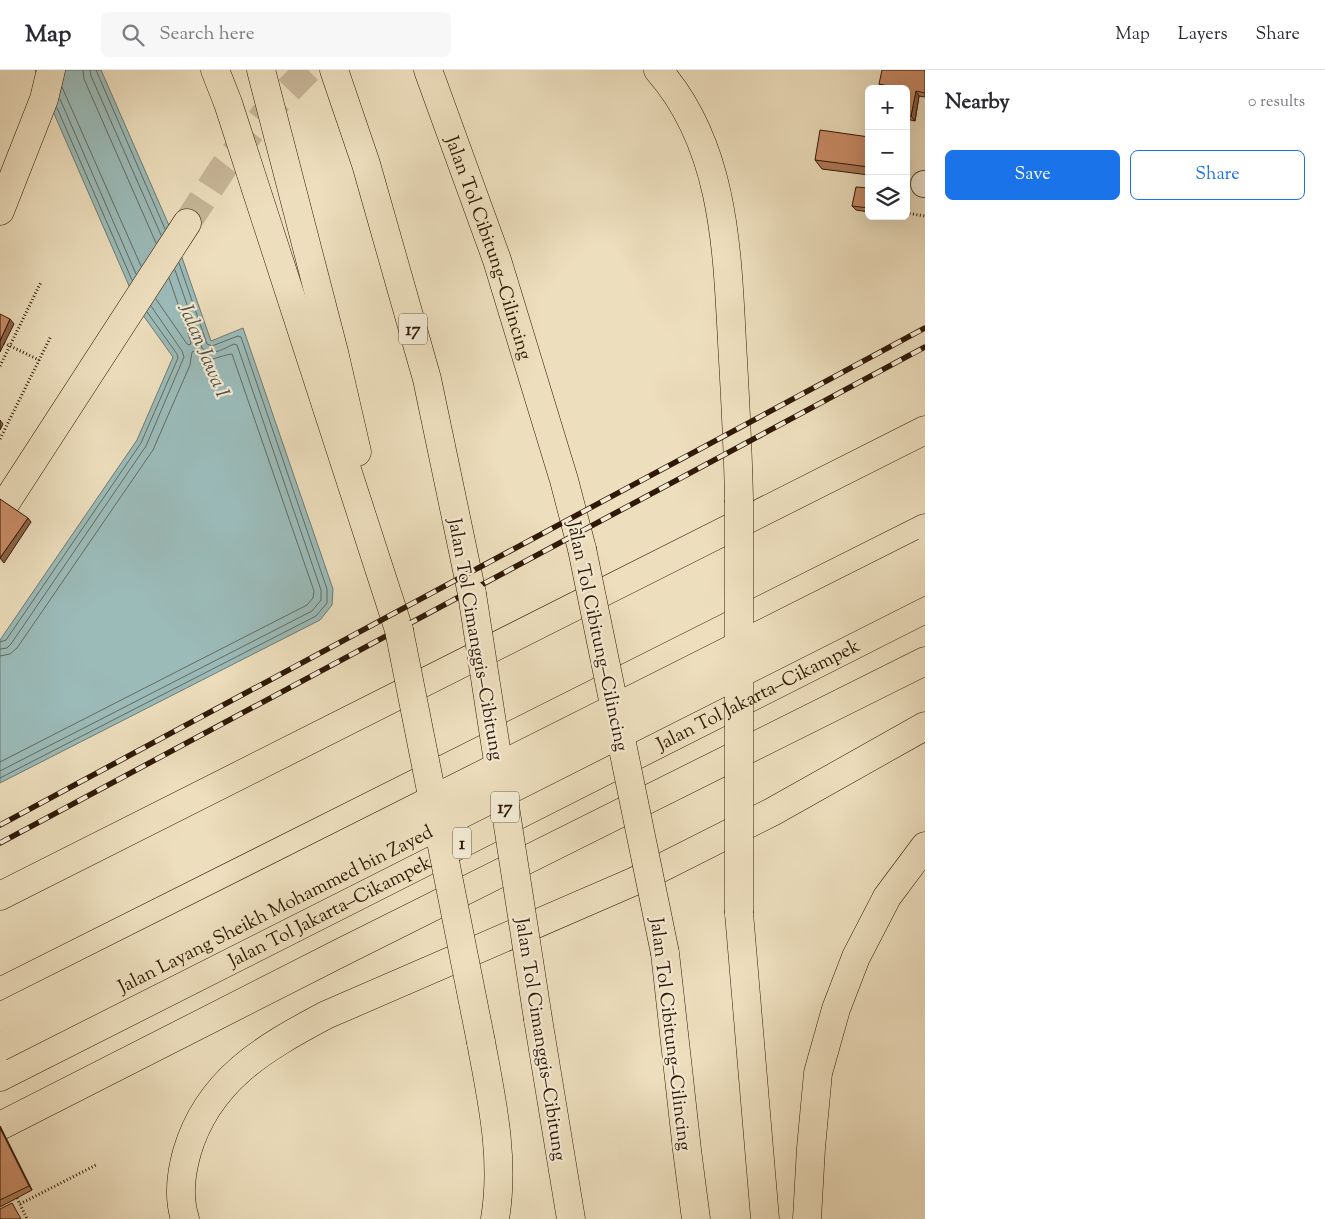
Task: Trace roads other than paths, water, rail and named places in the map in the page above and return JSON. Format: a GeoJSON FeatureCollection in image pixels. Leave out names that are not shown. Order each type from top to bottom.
{"type":"FeatureCollection","features":[{"type":"Feature","properties":{"kind":"highway"},"geometry":{"type":"LineString","coordinates":[[0,211],[44,99],[51,70]]}},
{"type":"Feature","properties":{"kind":"highway"},"geometry":{"type":"LineString","coordinates":[[215,70],[235,124],[322,399],[398,630]]}},
{"type":"Feature","properties":{"kind":"highway"},"geometry":{"type":"LineString","coordinates":[[261,70],[334,352],[398,630],[481,1042],[494,1116],[498,1156],[498,1197],[495,1219]]}},
{"type":"Feature","properties":{"kind":"highway","name":"Jalan Tol Cimanggis–Cibitung"},"geometry":{"type":"LineString","coordinates":[[334,70],[366,164],[427,379],[472,594],[571,1219]]}},
{"type":"Feature","properties":{"kind":"highway","name":"Jalan Tol Cibitung–Cilincing"},"geometry":{"type":"LineString","coordinates":[[428,70],[497,260],[564,480],[582,549],[665,953],[696,1219]]}},
{"type":"Feature","properties":{"kind":"highway"},"geometry":{"type":"LineString","coordinates":[[658,70],[668,81],[689,115],[707,155],[718,195],[726,242],[738,448],[739,913],[765,1219]]}},
{"type":"Feature","properties":{"kind":"highway"},"geometry":{"type":"LineString","coordinates":[[5,504],[188,223]]}},
{"type":"Feature","properties":{"kind":"highway"},"geometry":{"type":"LineString","coordinates":[[0,896],[925,430]]}},
{"type":"Feature","properties":{"kind":"highway"},"geometry":{"type":"LineString","coordinates":[[0,992],[925,528]]}},
{"type":"Feature","properties":{"kind":"highway","name":"Jalan Layang Sheikh Mohammed bin Zayed"},"geometry":{"type":"LineString","coordinates":[[0,1018],[925,552]]}},
{"type":"Feature","properties":{"kind":"highway","name":"Jalan Layang Sheikh Mohammed bin Zayed"},"geometry":{"type":"LineString","coordinates":[[0,1047],[925,580]]}},
{"type":"Feature","properties":{"kind":"highway","name":"Jalan Tol Jakarta–Cikampek"},"geometry":{"type":"LineString","coordinates":[[0,1077],[925,609]]}},
{"type":"Feature","properties":{"kind":"highway"},"geometry":{"type":"LineString","coordinates":[[0,1126],[344,951],[925,661]]}},
{"type":"Feature","properties":{"kind":"highway"},"geometry":{"type":"LineString","coordinates":[[185,1219],[181,1206],[182,1169],[193,1131],[216,1092],[246,1063],[279,1040],[343,1008],[635,881],[772,812],[925,726]]}},
{"type":"Feature","properties":{"kind":"highway"},"geometry":{"type":"LineString","coordinates":[[807,1219],[810,1148],[818,1073],[836,1009],[856,957],[887,897],[925,846]]}},
{"type":"Feature","properties":{"kind":"water","name":"Jalan Jawa I"},"geometry":{"type":"Polygon","coordinates":[[[35,70],[101,70],[178,246],[211,341],[243,328],[333,589],[332,605],[320,620],[0,783],[0,640],[137,440],[173,357],[140,311],[35,70]]]}},
{"type":"Feature","properties":{"kind":"tunnel"},"geometry":{"type":"LineString","coordinates":[[187,223],[223,168],[263,116],[308,70]]}},
{"type":"Feature","properties":{"kind":"railway"},"geometry":{"type":"LineString","coordinates":[[0,825],[925,328]]}},
{"type":"Feature","properties":{"kind":"railway"},"geometry":{"type":"LineString","coordinates":[[0,843],[925,347]]}}]}
